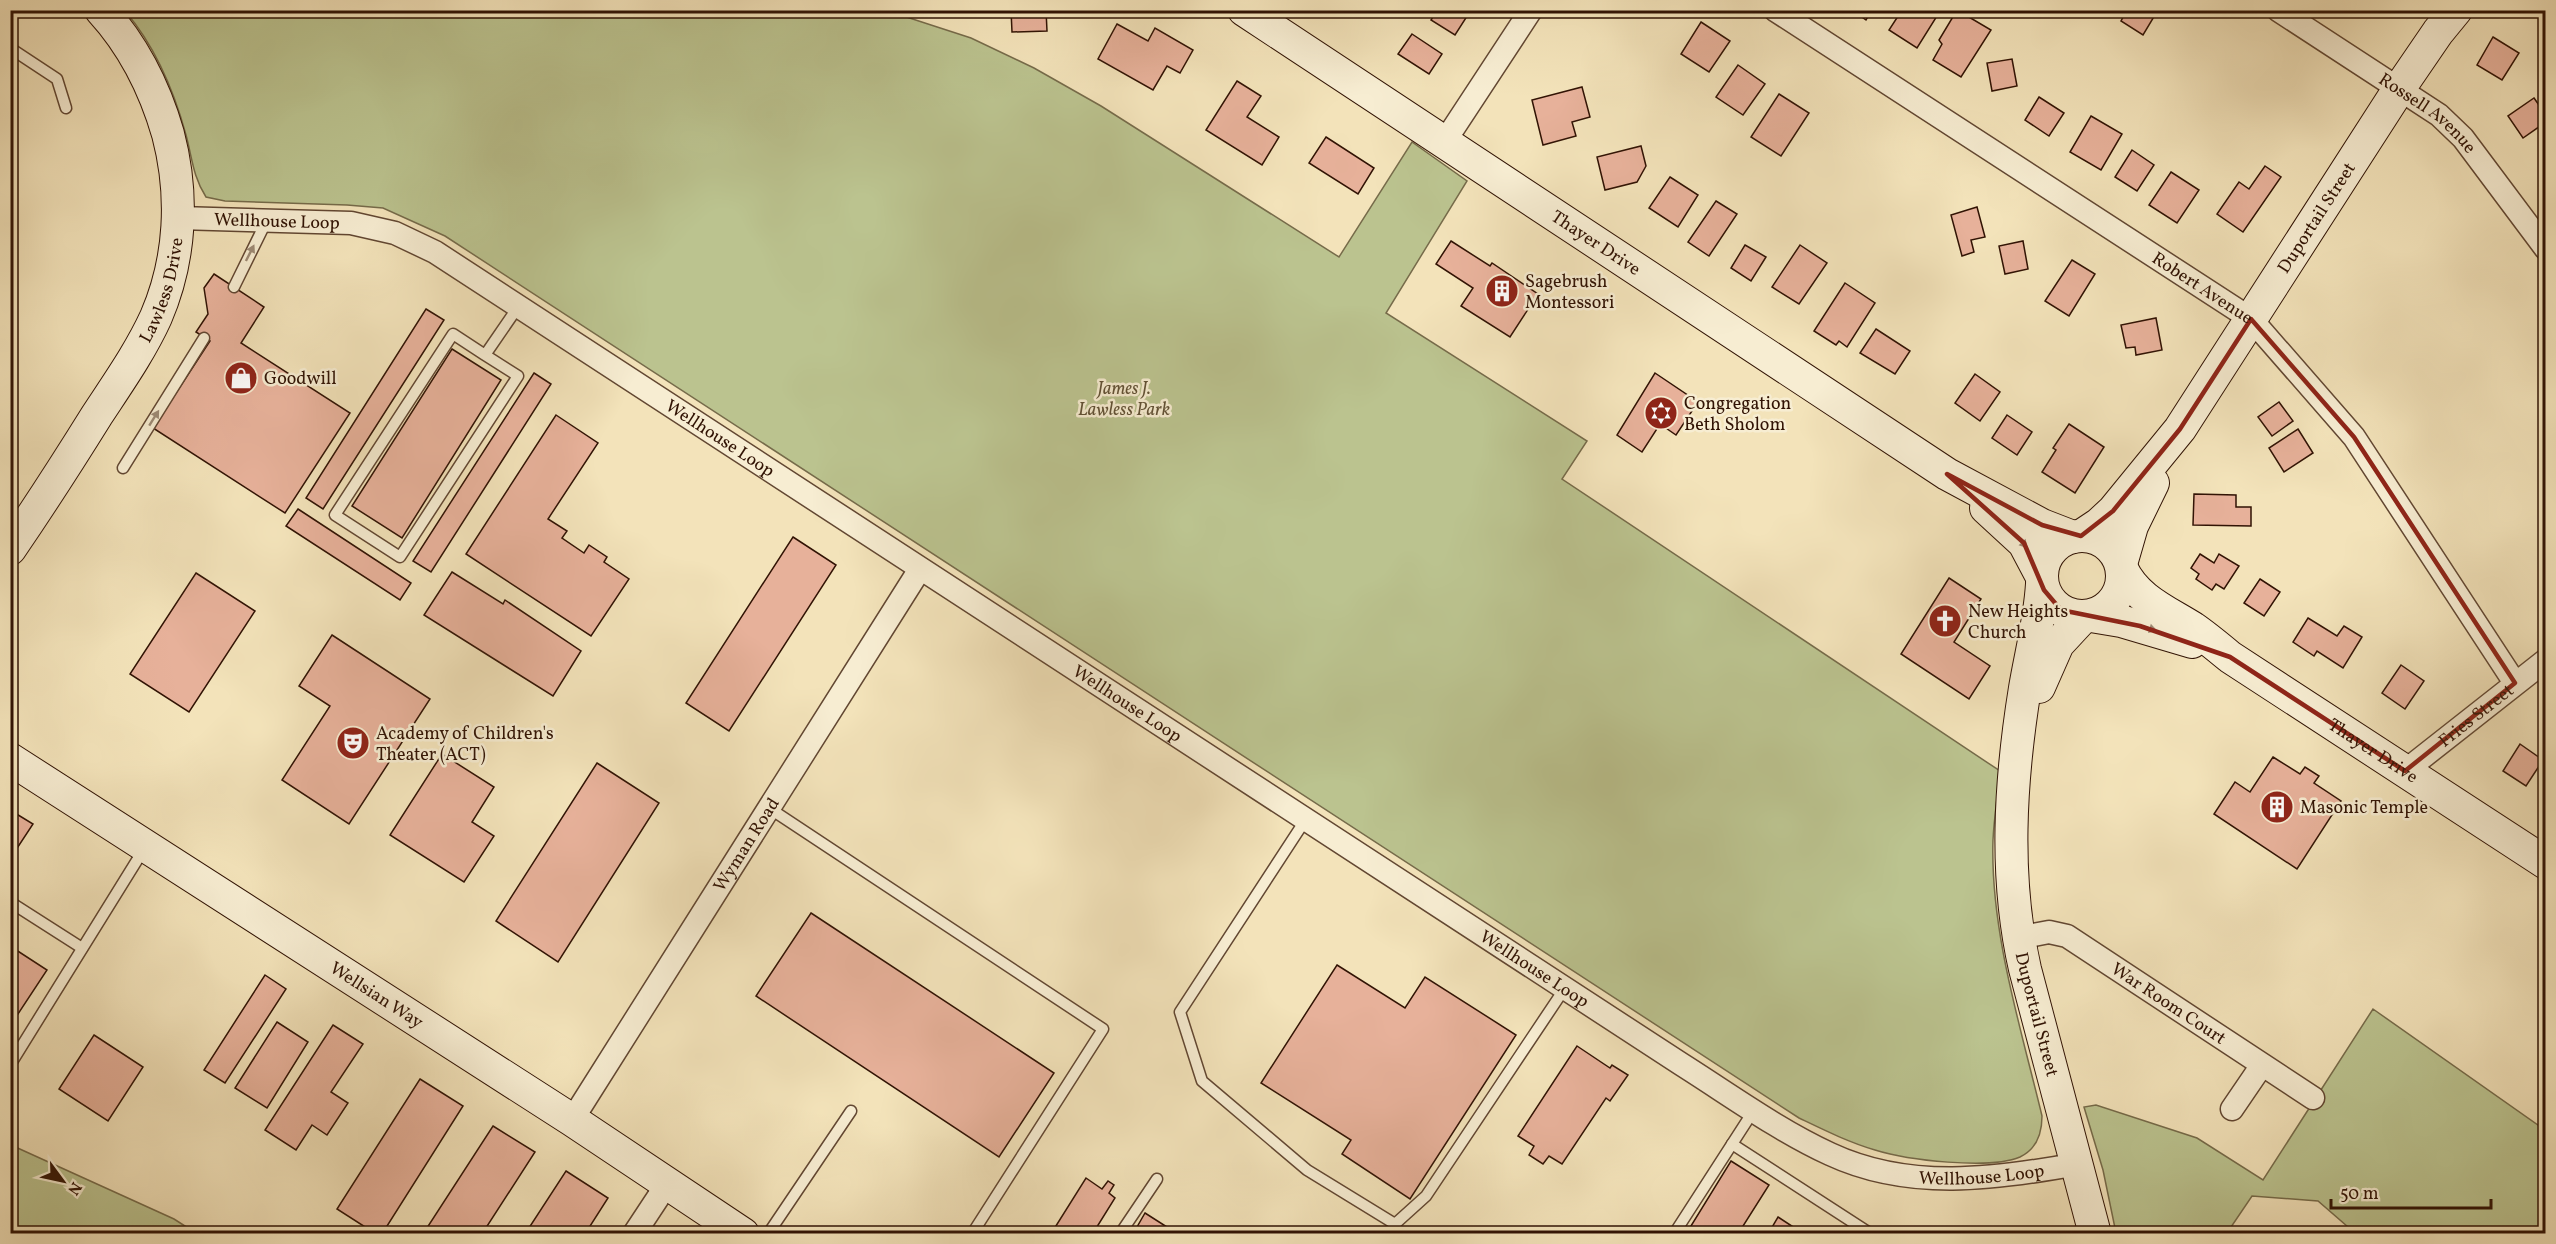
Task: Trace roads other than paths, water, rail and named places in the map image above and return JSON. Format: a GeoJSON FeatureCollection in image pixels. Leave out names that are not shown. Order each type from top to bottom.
{"type":"FeatureCollection","features":[{"type":"Feature","properties":{"kind":"main road","name":"Lawless Drive"},"geometry":{"type":"LineString","coordinates":[[14,535],[146,337],[156,316],[171,271],[179,218],[174,166],[163,118],[145,74],[132,50],[101,10]]}},
{"type":"Feature","properties":{"kind":"main road","name":"Thayer Drive"},"geometry":{"type":"LineString","coordinates":[[1244,10],[1947,474],[2043,525],[2077,536]]}},
{"type":"Feature","properties":{"kind":"main road","name":"Duportail Street"},"geometry":{"type":"LineString","coordinates":[[2121,566],[2137,514],[2180,429],[2399,89],[2456,10]]}},
{"type":"Feature","properties":{"kind":"main road","name":"Duportail Street"},"geometry":{"type":"LineString","coordinates":[[2077,536],[2099,524],[2113,511],[2180,429]]}},
{"type":"Feature","properties":{"kind":"main road","name":"Thayer Drive"},"geometry":{"type":"LineString","coordinates":[[1947,474],[2024,543],[2042,581]]}},
{"type":"Feature","properties":{"kind":"main road"},"geometry":{"type":"LineString","coordinates":[[2077,536],[2099,539],[2110,547],[2121,566],[2121,583],[2117,595],[2109,605],[2088,616],[2073,615],[2061,610],[2051,602],[2042,581],[2044,564],[2050,552],[2060,543],[2077,536]]}},
{"type":"Feature","properties":{"kind":"main road","name":"Thayer Drive"},"geometry":{"type":"LineString","coordinates":[[2121,566],[2126,579],[2140,595],[2207,638],[2230,657],[2546,863]]}},
{"type":"Feature","properties":{"kind":"main road","name":"Duportail Street"},"geometry":{"type":"LineString","coordinates":[[2042,581],[2041,607],[2021,715],[2011,847],[2013,901],[2018,938],[2095,1233]]}},
{"type":"Feature","properties":{"kind":"main road","name":"Thayer Drive"},"geometry":{"type":"LineString","coordinates":[[2088,616],[2140,626],[2191,641],[2230,657]]}},
{"type":"Feature","properties":{"kind":"main road","name":"Duportail Street"},"geometry":{"type":"LineString","coordinates":[[2015,790],[2030,715],[2049,662],[2064,635],[2088,616]]}},
{"type":"Feature","properties":{"kind":"main road","name":"Wellsian Way"},"geometry":{"type":"LineString","coordinates":[[10,759],[572,1120],[742,1233]]}},
{"type":"Feature","properties":{"kind":"street"},"geometry":{"type":"LineString","coordinates":[[1445,141],[1531,10]]}},
{"type":"Feature","properties":{"kind":"street","name":"Robert Avenue"},"geometry":{"type":"LineString","coordinates":[[1775,10],[2251,319],[2354,437],[2515,683]]}},
{"type":"Feature","properties":{"kind":"street","name":"Rossell Avenue"},"geometry":{"type":"LineString","coordinates":[[2278,10],[2439,115],[2463,138],[2546,249]]}},
{"type":"Feature","properties":{"kind":"street","name":"Wellhouse Loop"},"geometry":{"type":"LineString","coordinates":[[179,218],[351,223],[395,232],[435,252],[1801,1140],[1860,1166],[1909,1176],[1985,1179],[2078,1164]]}},
{"type":"Feature","properties":{"kind":"street","name":"Wyman Road"},"geometry":{"type":"LineString","coordinates":[[572,1120],[920,569]]}},
{"type":"Feature","properties":{"kind":"street","name":"Fries Street"},"geometry":{"type":"LineString","coordinates":[[2405,771],[2546,660]]}},
{"type":"Feature","properties":{"kind":"street","name":"War Room Court"},"geometry":{"type":"LineString","coordinates":[[2018,938],[2038,933],[2067,936],[2313,1098]]}},
{"type":"Feature","properties":{"kind":"street"},"geometry":{"type":"LineString","coordinates":[[2232,1109],[2262,1065]]}},
{"type":"Feature","properties":{"kind":"street"},"geometry":{"type":"LineString","coordinates":[[634,1233],[667,1184]]}},
{"type":"Feature","properties":{"kind":"lane"},"geometry":{"type":"LineString","coordinates":[[10,48],[57,79],[66,108]]}},
{"type":"Feature","properties":{"kind":"lane"},"geometry":{"type":"LineString","coordinates":[[234,287],[268,220]]}},
{"type":"Feature","properties":{"kind":"lane"},"geometry":{"type":"LineString","coordinates":[[485,355],[518,307]]}},
{"type":"Feature","properties":{"kind":"lane"},"geometry":{"type":"LineString","coordinates":[[453,334],[485,355],[518,376],[400,557],[335,515],[453,334]]}},
{"type":"Feature","properties":{"kind":"lane"},"geometry":{"type":"LineString","coordinates":[[123,468],[204,338]]}},
{"type":"Feature","properties":{"kind":"lane"},"geometry":{"type":"LineString","coordinates":[[770,808],[1103,1029],[972,1233]]}},
{"type":"Feature","properties":{"kind":"lane"},"geometry":{"type":"LineString","coordinates":[[1306,819],[1180,1012],[1202,1081],[1307,1170],[1395,1224],[1426,1196],[1565,988]]}},
{"type":"Feature","properties":{"kind":"lane"},"geometry":{"type":"LineString","coordinates":[[10,1065],[146,846]]}},
{"type":"Feature","properties":{"kind":"lane"},"geometry":{"type":"LineString","coordinates":[[10,902],[82,948]]}},
{"type":"Feature","properties":{"kind":"lane"},"geometry":{"type":"LineString","coordinates":[[1674,1233],[1754,1110]]}},
{"type":"Feature","properties":{"kind":"lane"},"geometry":{"type":"LineString","coordinates":[[768,1233],[851,1112]]}},
{"type":"Feature","properties":{"kind":"lane"},"geometry":{"type":"LineString","coordinates":[[1731,1144],[1871,1233]]}},
{"type":"Feature","properties":{"kind":"lane"},"geometry":{"type":"LineString","coordinates":[[1120,1233],[1157,1179]]}},
{"type":"Feature","properties":{"kind":"place","name":"Sagebrush Montessori"},"geometry":{"type":"Point","coordinates":[1502,291]}},
{"type":"Feature","properties":{"kind":"place","name":"Goodwill"},"geometry":{"type":"Point","coordinates":[241,378]}},
{"type":"Feature","properties":{"kind":"place","name":"Congregation Beth Sholom"},"geometry":{"type":"Point","coordinates":[1661,413]}},
{"type":"Feature","properties":{"kind":"place","name":"New Heights Church"},"geometry":{"type":"Point","coordinates":[1945,621]}},
{"type":"Feature","properties":{"kind":"place","name":"Academy of Children's Theater (ACT)"},"geometry":{"type":"Point","coordinates":[353,743]}},
{"type":"Feature","properties":{"kind":"place","name":"Masonic Temple"},"geometry":{"type":"Point","coordinates":[2277,807]}},
{"type":"Feature","properties":{"kind":"park label","name":"James J. Lawless Park"},"geometry":{"type":"Point","coordinates":[1124,398]}}]}
